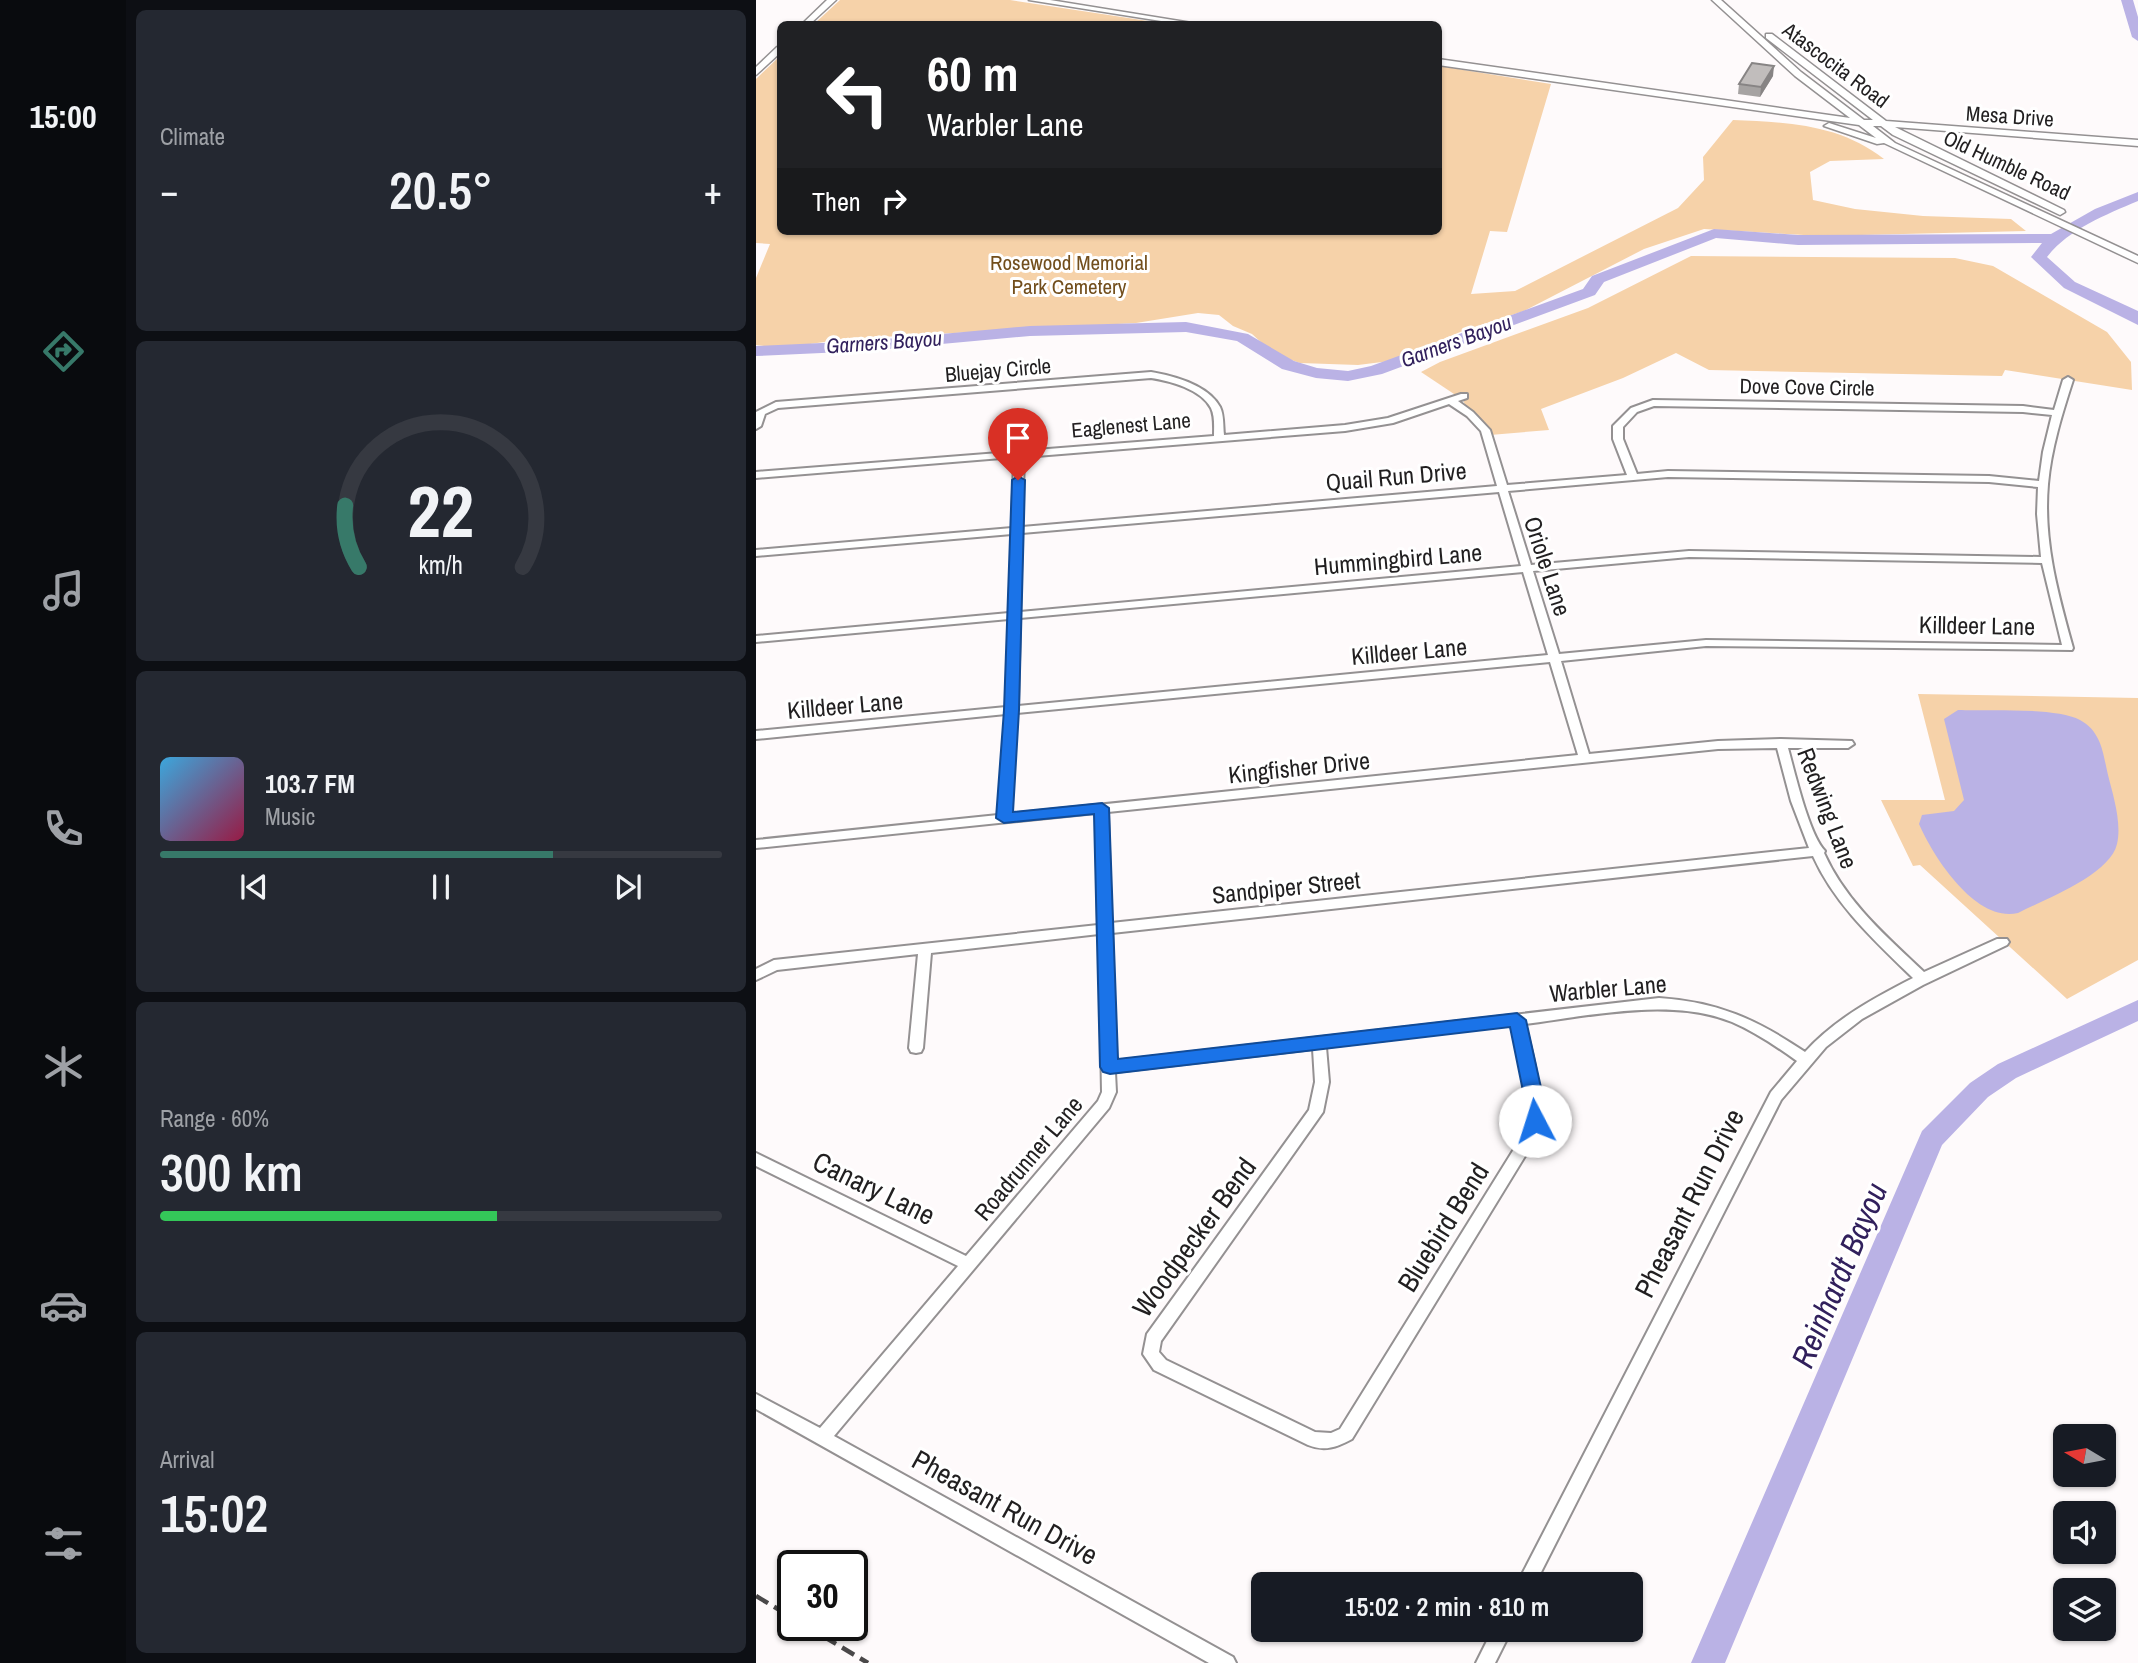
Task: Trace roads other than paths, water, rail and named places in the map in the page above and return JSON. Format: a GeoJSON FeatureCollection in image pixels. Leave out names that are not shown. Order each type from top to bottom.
{"type":"FeatureCollection","features":[{"type":"Feature","properties":{"kind":"main road"},"geometry":{"type":"LineString","coordinates":[[809,21],[832,0]]}},
{"type":"Feature","properties":{"kind":"main road"},"geometry":{"type":"LineString","coordinates":[[1033,0],[1174,21]]}},
{"type":"Feature","properties":{"kind":"main road","name":"Atascocita Road"},"geometry":{"type":"LineString","coordinates":[[1716,0],[1763,45],[1860,122]]}},
{"type":"Feature","properties":{"kind":"main road","name":"Atascocita Road"},"geometry":{"type":"LineString","coordinates":[[1729,12],[1751,22],[1886,125]]}},
{"type":"Feature","properties":{"kind":"main road"},"geometry":{"type":"LineString","coordinates":[[756,72],[777,52]]}},
{"type":"Feature","properties":{"kind":"main road","name":"Old Humble Road"},"geometry":{"type":"LineString","coordinates":[[1442,63],[1806,117],[1871,130]]}},
{"type":"Feature","properties":{"kind":"main road"},"geometry":{"type":"LineString","coordinates":[[1806,117],[1823,111],[1829,99]]}},
{"type":"Feature","properties":{"kind":"main road"},"geometry":{"type":"LineString","coordinates":[[1806,117],[1913,155]]}},
{"type":"Feature","properties":{"kind":"main road","name":"Old Humble Road"},"geometry":{"type":"LineString","coordinates":[[1806,117],[1886,125],[1896,133],[1941,150],[2022,200],[2138,260]]}},
{"type":"Feature","properties":{"kind":"main road","name":"Old Humble Road"},"geometry":{"type":"LineString","coordinates":[[1860,122],[1913,155],[2138,248]]}},
{"type":"Feature","properties":{"kind":"main road","name":"Mesa Drive"},"geometry":{"type":"LineString","coordinates":[[1886,125],[2138,144]]}},
{"type":"Feature","properties":{"kind":"main road","name":"Mesa Drive"},"geometry":{"type":"LineString","coordinates":[[1871,130],[1976,141],[2089,140]]}},
{"type":"Feature","properties":{"kind":"main road"},"geometry":{"type":"LineString","coordinates":[[1957,141],[1976,141]]}},
{"type":"Feature","properties":{"kind":"street","name":"Bluejay Circle"},"geometry":{"type":"LineString","coordinates":[[756,426],[761,412],[776,405],[1151,375],[1167,378],[1212,403],[1217,412],[1219,437]]}},
{"type":"Feature","properties":{"kind":"street"},"geometry":{"type":"LineString","coordinates":[[2044,560],[2041,484],[2057,413],[2068,380]]}},
{"type":"Feature","properties":{"kind":"street","name":"Eaglenest Lane"},"geometry":{"type":"LineString","coordinates":[[756,475],[1367,425],[1412,415],[1464,396]]}},
{"type":"Feature","properties":{"kind":"street","name":"Oriole Lane"},"geometry":{"type":"LineString","coordinates":[[1451,401],[1485,430],[1585,759]]}},
{"type":"Feature","properties":{"kind":"street","name":"Dove Cove Circle"},"geometry":{"type":"LineString","coordinates":[[1633,477],[1618,439],[1618,426],[1633,410],[1653,403],[2009,408],[2057,413]]}},
{"type":"Feature","properties":{"kind":"street"},"geometry":{"type":"LineString","coordinates":[[1004,818],[1012,710],[1019,454]]}},
{"type":"Feature","properties":{"kind":"street","name":"Quail Run Drive"},"geometry":{"type":"LineString","coordinates":[[756,553],[1633,477],[1740,474],[1989,479],[2041,484]]}},
{"type":"Feature","properties":{"kind":"street","name":"Hummingbird Lane"},"geometry":{"type":"LineString","coordinates":[[756,639],[1526,568],[1732,553],[2044,560]]}},
{"type":"Feature","properties":{"kind":"street","name":"Killdeer Lane"},"geometry":{"type":"LineString","coordinates":[[756,735],[1555,658],[1751,642],[2068,648],[2044,560]]}},
{"type":"Feature","properties":{"kind":"street","name":"Redwing Lane"},"geometry":{"type":"LineString","coordinates":[[1781,743],[1793,789],[1839,892],[1865,924],[1924,980]]}},
{"type":"Feature","properties":{"kind":"street","name":"Kingfisher Drive"},"geometry":{"type":"LineString","coordinates":[[756,844],[1717,745],[1848,744]]}},
{"type":"Feature","properties":{"kind":"street","name":"Roadrunner Lane"},"geometry":{"type":"LineString","coordinates":[[823,1437],[1104,1104],[1109,1092],[1110,1067],[1102,808]]}},
{"type":"Feature","properties":{"kind":"street","name":"Sandpiper Street"},"geometry":{"type":"LineString","coordinates":[[758,973],[774,965],[1819,851]]}},
{"type":"Feature","properties":{"kind":"street","name":"Pheasant Run Drive"},"geometry":{"type":"LineString","coordinates":[[1532,1572],[1776,1096],[1805,1059],[1837,1030],[1871,1006],[2002,942]]}},
{"type":"Feature","properties":{"kind":"street"},"geometry":{"type":"LineString","coordinates":[[916,1048],[925,948]]}},
{"type":"Feature","properties":{"kind":"street","name":"Warbler Lane"},"geometry":{"type":"LineString","coordinates":[[1110,1067],[1658,1003],[1694,1005],[1725,1012],[1759,1027],[1805,1059]]}},
{"type":"Feature","properties":{"kind":"street","name":"Bluebird Bend"},"geometry":{"type":"LineString","coordinates":[[1332,1441],[1346,1433],[1527,1143],[1535,1121],[1535,1101],[1517,1020]]}},
{"type":"Feature","properties":{"kind":"street","name":"Woodpecker Bend"},"geometry":{"type":"LineString","coordinates":[[1319,1043],[1322,1082],[1316,1112],[1153,1339],[1151,1354],[1160,1365],[1314,1440],[1332,1441]]}},
{"type":"Feature","properties":{"kind":"street","name":"Canary Lane"},"geometry":{"type":"LineString","coordinates":[[756,1158],[968,1264]]}},
{"type":"Feature","properties":{"kind":"street","name":"Pheasant Run Drive"},"geometry":{"type":"LineString","coordinates":[[756,1401],[1227,1663]]}},
{"type":"Feature","properties":{"kind":"street"},"geometry":{"type":"LineString","coordinates":[[1485,1663],[1496,1642]]}},
{"type":"Feature","properties":{"kind":"waterway","name":"Garners Bayou"},"geometry":{"type":"LineString","coordinates":[[2127,0],[2138,37]]}},
{"type":"Feature","properties":{"kind":"waterway","name":"Garners Bayou"},"geometry":{"type":"LineString","coordinates":[[2054,238],[2100,212],[2138,196]]}},
{"type":"Feature","properties":{"kind":"waterway","name":"Garners Bayou"},"geometry":{"type":"LineString","coordinates":[[756,351],[865,346],[1030,331],[1186,327],[1242,337],[1288,365],[1316,373],[1348,376],[1376,370],[1589,292],[1598,279],[1714,233],[1798,240],[1993,241],[2054,238]]}},
{"type":"Feature","properties":{"kind":"waterway","name":"Reinhardt Bayou"},"geometry":{"type":"LineString","coordinates":[[2054,238],[2039,257],[2048,268],[2069,285],[2132,314],[2138,320]]}},
{"type":"Feature","properties":{"kind":"waterway","name":"Reinhardt Bayou"},"geometry":{"type":"LineString","coordinates":[[1708,1663],[1931,1139],[1979,1090],[2007,1071],[2138,1010]]}},
{"type":"Feature","properties":{"kind":"railway"},"geometry":{"type":"LineString","coordinates":[[756,1596],[777,1608]]}},
{"type":"Feature","properties":{"kind":"railway"},"geometry":{"type":"LineString","coordinates":[[831,1641],[868,1663]]}},
{"type":"Feature","properties":{"kind":"park label","name":"Rosewood Memorial Park Cemetery"},"geometry":{"type":"Point","coordinates":[1069,274]}}]}
